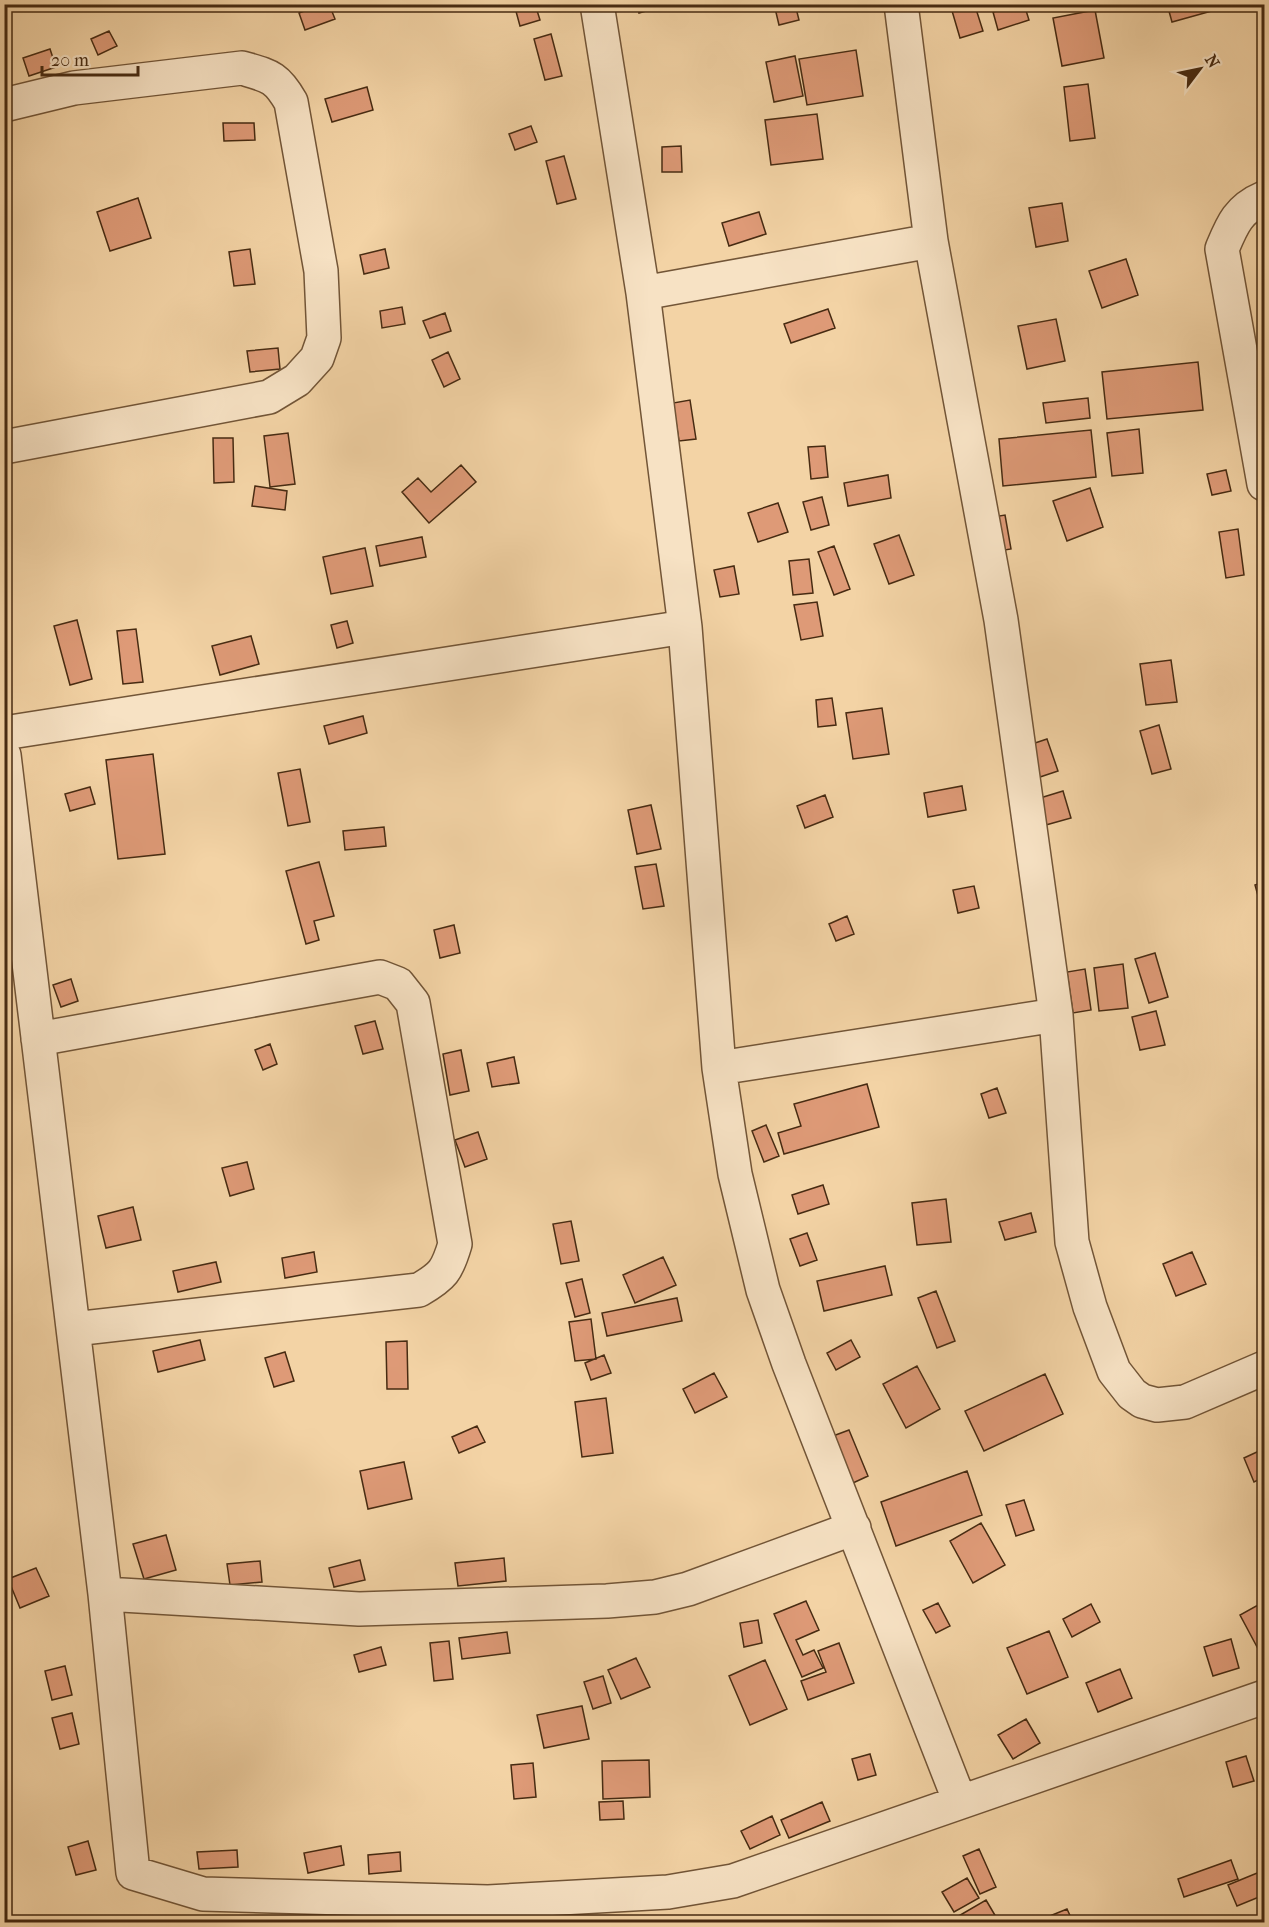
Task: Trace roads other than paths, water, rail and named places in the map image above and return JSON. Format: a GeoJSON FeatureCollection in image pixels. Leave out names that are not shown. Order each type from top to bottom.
{"type":"FeatureCollection","features":[{"type":"Feature","properties":{"kind":"street"},"geometry":{"type":"LineString","coordinates":[[597,4],[643,293],[685,627],[719,1068],[735,1174],[763,1290],[789,1364],[960,1802]]}},
{"type":"Feature","properties":{"kind":"street"},"geometry":{"type":"LineString","coordinates":[[901,4],[931,241],[1001,620],[1056,1015],[1072,1242],[1090,1306],[1114,1371],[1132,1394],[1142,1401],[1157,1405],[1185,1402],[1264,1368]]}},
{"type":"Feature","properties":{"kind":"street"},"geometry":{"type":"LineString","coordinates":[[4,105],[75,88],[242,68],[266,75],[281,85],[291,102],[321,271],[324,338],[317,358],[297,380],[269,397],[4,447]]}},
{"type":"Feature","properties":{"kind":"street"},"geometry":{"type":"LineString","coordinates":[[1264,198],[1255,202],[1234,219],[1222,249],[1264,484]]}},
{"type":"Feature","properties":{"kind":"street"},"geometry":{"type":"LineString","coordinates":[[643,293],[931,241]]}},
{"type":"Feature","properties":{"kind":"street"},"geometry":{"type":"LineString","coordinates":[[4,733],[685,627]]}},
{"type":"Feature","properties":{"kind":"street"},"geometry":{"type":"LineString","coordinates":[[4,754],[105,1594],[134,1873],[203,1894],[488,1902],[668,1892],[733,1881],[1264,1696]]}},
{"type":"Feature","properties":{"kind":"street"},"geometry":{"type":"LineString","coordinates":[[38,1039],[380,977],[398,984],[413,1004],[455,1244],[449,1265],[437,1279],[419,1290],[74,1329]]}},
{"type":"Feature","properties":{"kind":"street"},"geometry":{"type":"LineString","coordinates":[[719,1068],[1056,1015]]}},
{"type":"Feature","properties":{"kind":"street"},"geometry":{"type":"LineString","coordinates":[[105,1594],[359,1609],[607,1601],[655,1597],[688,1589],[854,1528]]}}]}
